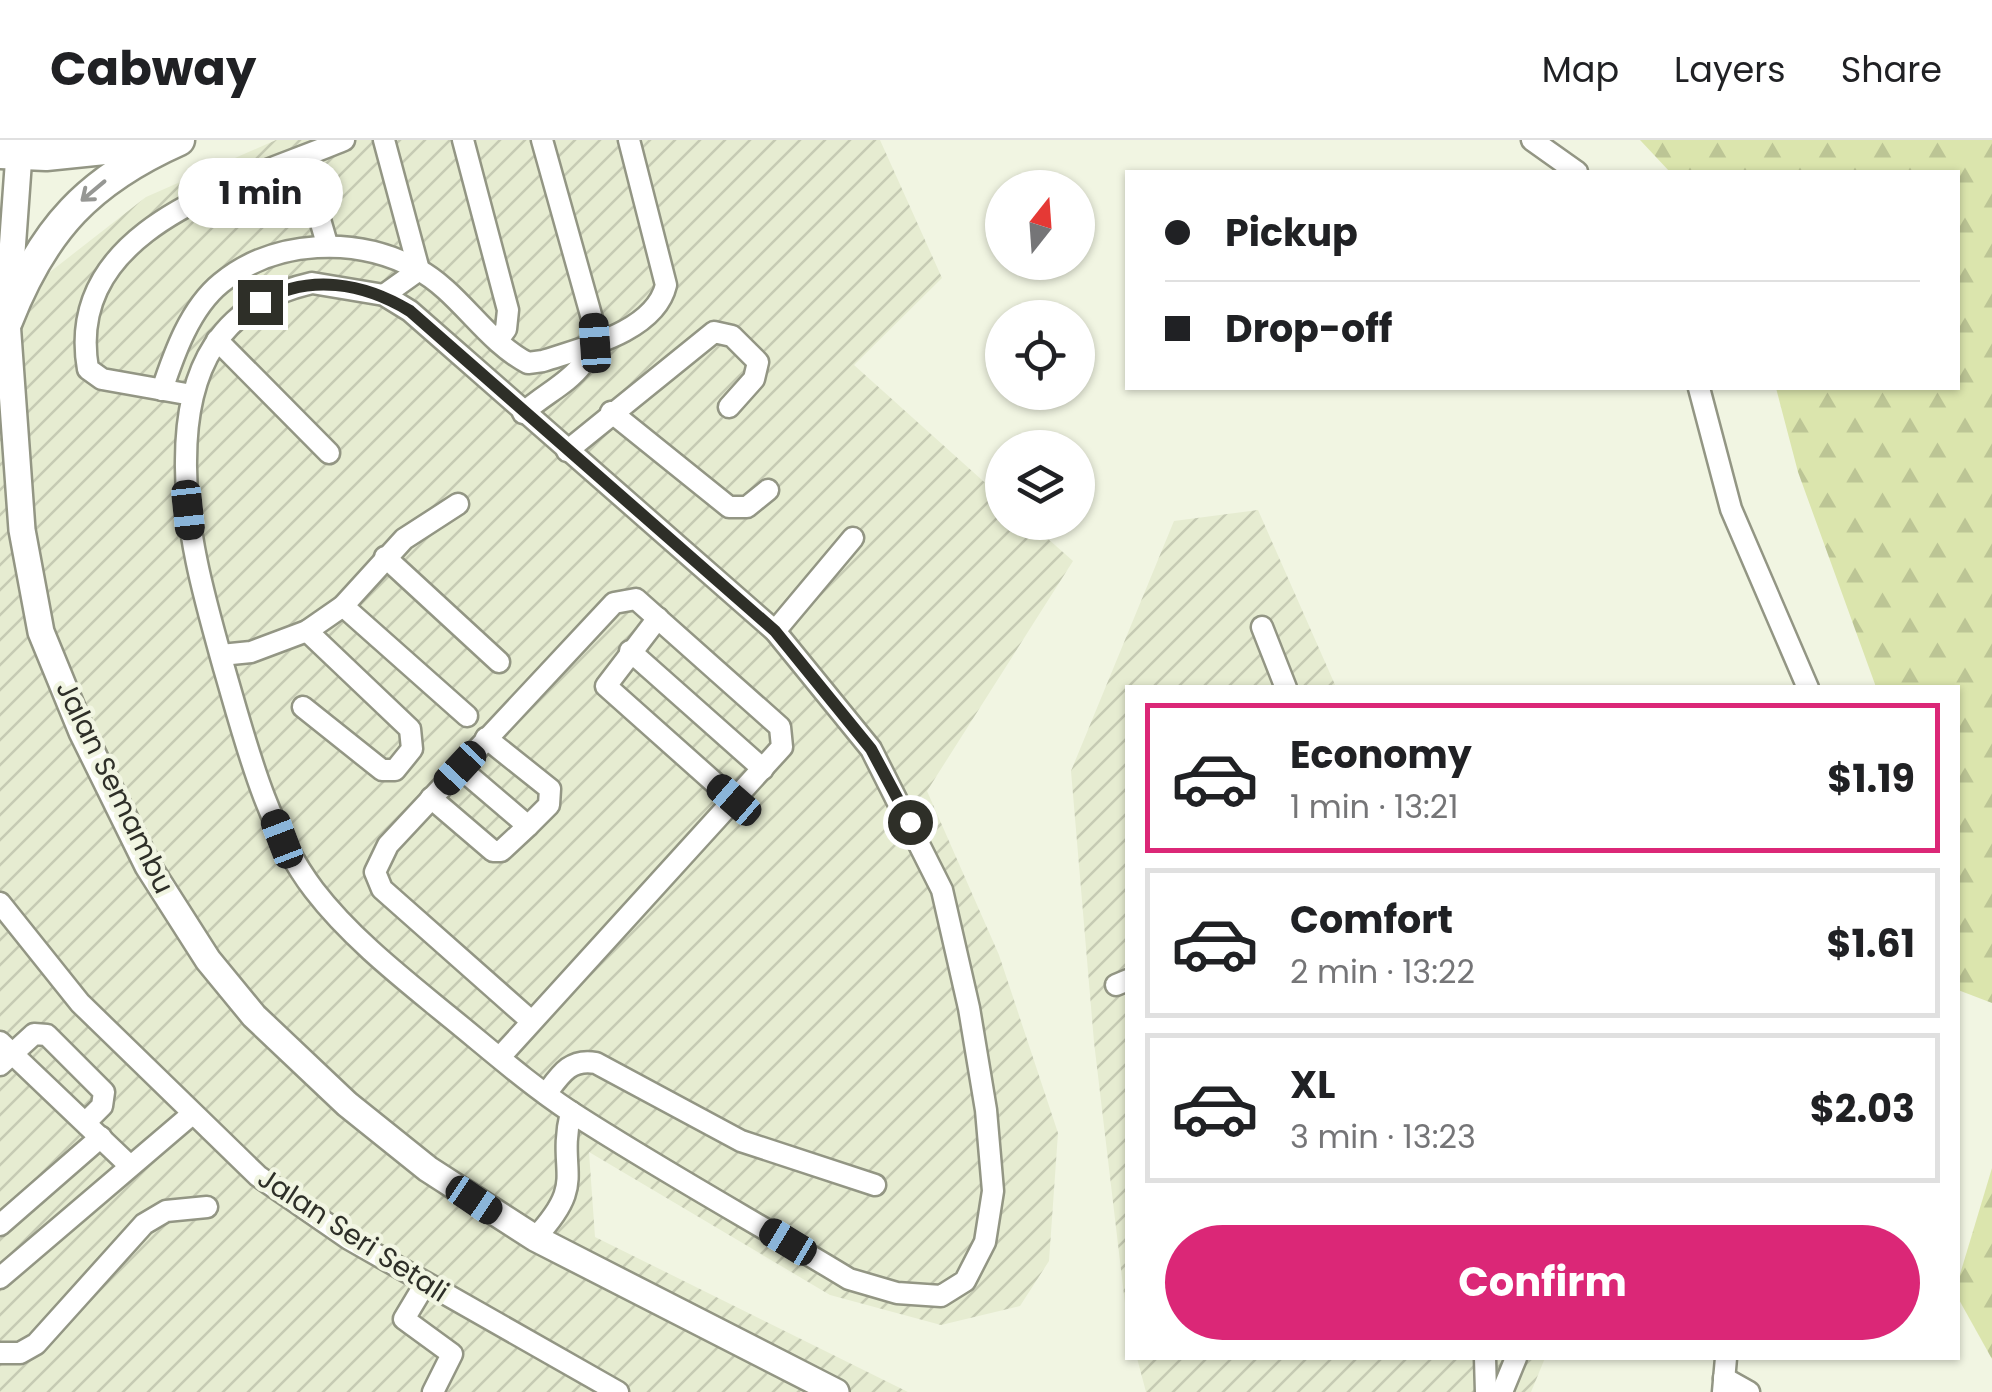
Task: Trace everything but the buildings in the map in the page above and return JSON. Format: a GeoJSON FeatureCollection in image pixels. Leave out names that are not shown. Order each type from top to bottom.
{"type":"FeatureCollection","features":[{"type":"Feature","properties":{"kind":"highway"},"geometry":{"type":"LineString","coordinates":[[13,149],[178,141]]}},
{"type":"Feature","properties":{"kind":"highway"},"geometry":{"type":"LineString","coordinates":[[8,321],[26,274],[53,230],[102,183],[130,163],[178,141]]}},
{"type":"Feature","properties":{"kind":"highway"},"geometry":{"type":"LineString","coordinates":[[0,288],[8,321]]}},
{"type":"Feature","properties":{"kind":"main road","name":"Jalan Semambu"},"geometry":{"type":"LineString","coordinates":[[13,149],[8,321],[22,530],[42,632],[82,732],[148,866],[208,960],[254,1016],[347,1104],[428,1170],[535,1238],[836,1392]]}},
{"type":"Feature","properties":{"kind":"street"},"geometry":{"type":"LineString","coordinates":[[192,395],[102,379],[88,370],[84,349],[89,310],[109,266],[137,236],[178,210],[344,140]]}},
{"type":"Feature","properties":{"kind":"street"},"geometry":{"type":"LineString","coordinates":[[384,140],[420,270]]}},
{"type":"Feature","properties":{"kind":"street"},"geometry":{"type":"LineString","coordinates":[[463,140],[508,310],[506,329],[498,340]]}},
{"type":"Feature","properties":{"kind":"street"},"geometry":{"type":"LineString","coordinates":[[523,413],[586,364],[595,343],[594,322],[542,140]]}},
{"type":"Feature","properties":{"kind":"street"},"geometry":{"type":"LineString","coordinates":[[162,390],[176,350],[219,284],[284,254],[327,244],[354,247],[420,270],[528,363],[595,343],[642,318],[657,305],[666,285],[629,140]]}},
{"type":"Feature","properties":{"kind":"street"},"geometry":{"type":"LineString","coordinates":[[1532,140],[1574,170]]}},
{"type":"Feature","properties":{"kind":"street"},"geometry":{"type":"LineString","coordinates":[[302,158],[327,244]]}},
{"type":"Feature","properties":{"kind":"street"},"geometry":{"type":"LineString","coordinates":[[384,295],[420,270]]}},
{"type":"Feature","properties":{"kind":"street"},"geometry":{"type":"LineString","coordinates":[[312,283],[384,295],[410,311],[775,631],[871,749],[942,890],[969,1008],[994,1190],[985,1242],[964,1281],[942,1296],[897,1294],[850,1279],[571,1112],[414,988],[314,890],[282,839],[247,749],[191,538],[186,445],[192,395],[198,374],[217,340],[242,312],[278,291],[312,283]]}},
{"type":"Feature","properties":{"kind":"street"},"geometry":{"type":"LineString","coordinates":[[567,450],[714,332],[732,336],[758,362],[754,379],[729,407]]}},
{"type":"Feature","properties":{"kind":"street"},"geometry":{"type":"LineString","coordinates":[[217,340],[329,454]]}},
{"type":"Feature","properties":{"kind":"street"},"geometry":{"type":"LineString","coordinates":[[1700,390],[1731,509],[1807,685]]}},
{"type":"Feature","properties":{"kind":"street"},"geometry":{"type":"LineString","coordinates":[[611,412],[728,508],[747,507],[768,490]]}},
{"type":"Feature","properties":{"kind":"street"},"geometry":{"type":"LineString","coordinates":[[221,655],[251,652],[307,631],[343,606],[386,557],[458,504]]}},
{"type":"Feature","properties":{"kind":"street"},"geometry":{"type":"LineString","coordinates":[[775,631],[853,538]]}},
{"type":"Feature","properties":{"kind":"street"},"geometry":{"type":"LineString","coordinates":[[386,557],[499,662]]}},
{"type":"Feature","properties":{"kind":"street"},"geometry":{"type":"LineString","coordinates":[[500,1058],[530,1020],[782,747],[780,727],[636,599],[614,603],[379,858],[376,883],[530,1020]]}},
{"type":"Feature","properties":{"kind":"street"},"geometry":{"type":"LineString","coordinates":[[343,606],[466,716]]}},
{"type":"Feature","properties":{"kind":"street"},"geometry":{"type":"LineString","coordinates":[[658,618],[606,682],[608,690],[734,800]]}},
{"type":"Feature","properties":{"kind":"street"},"geometry":{"type":"LineString","coordinates":[[1262,627],[1285,685]]}},
{"type":"Feature","properties":{"kind":"street"},"geometry":{"type":"LineString","coordinates":[[303,707],[382,770],[396,770],[412,749],[410,729],[307,631]]}},
{"type":"Feature","properties":{"kind":"street"},"geometry":{"type":"LineString","coordinates":[[630,652],[763,769]]}},
{"type":"Feature","properties":{"kind":"street"},"geometry":{"type":"LineString","coordinates":[[431,798],[494,850],[501,850],[550,804],[550,789],[486,738]]}},
{"type":"Feature","properties":{"kind":"street"},"geometry":{"type":"LineString","coordinates":[[460,768],[528,826]]}},
{"type":"Feature","properties":{"kind":"street","name":"Jalan Seri Setali"},"geometry":{"type":"LineString","coordinates":[[2,909],[80,1003],[191,1115],[282,1194],[578,1383],[618,1392]]}},
{"type":"Feature","properties":{"kind":"street"},"geometry":{"type":"LineString","coordinates":[[0,1225],[94,1129],[102,1106],[104,1092],[47,1034],[34,1034],[4,1054],[94,1129],[129,1165]]}},
{"type":"Feature","properties":{"kind":"street"},"geometry":{"type":"LineString","coordinates":[[546,1094],[564,1070],[584,1061],[596,1063],[741,1141],[875,1185]]}},
{"type":"Feature","properties":{"kind":"street"},"geometry":{"type":"LineString","coordinates":[[535,1238],[562,1210],[570,1184],[566,1131],[571,1112]]}},
{"type":"Feature","properties":{"kind":"street"},"geometry":{"type":"LineString","coordinates":[[0,1278],[191,1115]]}},
{"type":"Feature","properties":{"kind":"street"},"geometry":{"type":"LineString","coordinates":[[0,1353],[20,1353],[36,1344],[144,1224],[166,1211],[207,1207]]}},
{"type":"Feature","properties":{"kind":"street"},"geometry":{"type":"LineString","coordinates":[[425,1284],[404,1319],[452,1354],[432,1392]]}},
{"type":"Feature","properties":{"kind":"street"},"geometry":{"type":"LineString","coordinates":[[1485,1360],[1486,1392]]}},
{"type":"Feature","properties":{"kind":"street"},"geometry":{"type":"LineString","coordinates":[[1502,1392],[1515,1360]]}},
{"type":"Feature","properties":{"kind":"street"},"geometry":{"type":"LineString","coordinates":[[1724,1376],[1749,1392]]}},
{"type":"Feature","properties":{"kind":"shaded area"},"geometry":{"type":"Polygon","coordinates":[[[276,140],[880,140],[942,278],[854,365],[985,483],[985,540],[1049,540],[1073,561],[927,791],[999,955],[1058,1133],[1049,1261],[1020,1306],[941,1325],[830,1295],[589,1152],[595,1237],[908,1392],[0,1392],[0,311],[146,197],[276,140]]]}},
{"type":"Feature","properties":{"kind":"shaded area"},"geometry":{"type":"Polygon","coordinates":[[[1258,510],[1335,685],[1125,685],[1125,1303],[1094,1042],[1071,771],[1174,521],[1258,510]]]}},
{"type":"Feature","properties":{"kind":"shaded area"},"geometry":{"type":"Polygon","coordinates":[[[1138,1360],[1544,1360],[1531,1392],[1146,1392],[1138,1360]]]}},
{"type":"Feature","properties":{"kind":"green space"},"geometry":{"type":"Polygon","coordinates":[[[1640,140],[1992,140],[1992,1003],[1960,991],[1960,685],[1875,685],[1798,472],[1777,390],[1960,390],[1960,170],[1668,170],[1640,140]]]}},
{"type":"Feature","properties":{"kind":"green space"},"geometry":{"type":"Polygon","coordinates":[[[1992,1168],[1992,1359],[1960,1302],[1960,1274],[1992,1168]]]}},
{"type":"Feature","properties":{"kind":"route"},"geometry":{"type":"LineString","coordinates":[[260,302],[278,291],[312,283],[353,286],[384,295],[410,311],[775,631],[814,674],[871,749],[910,822]]}}]}
